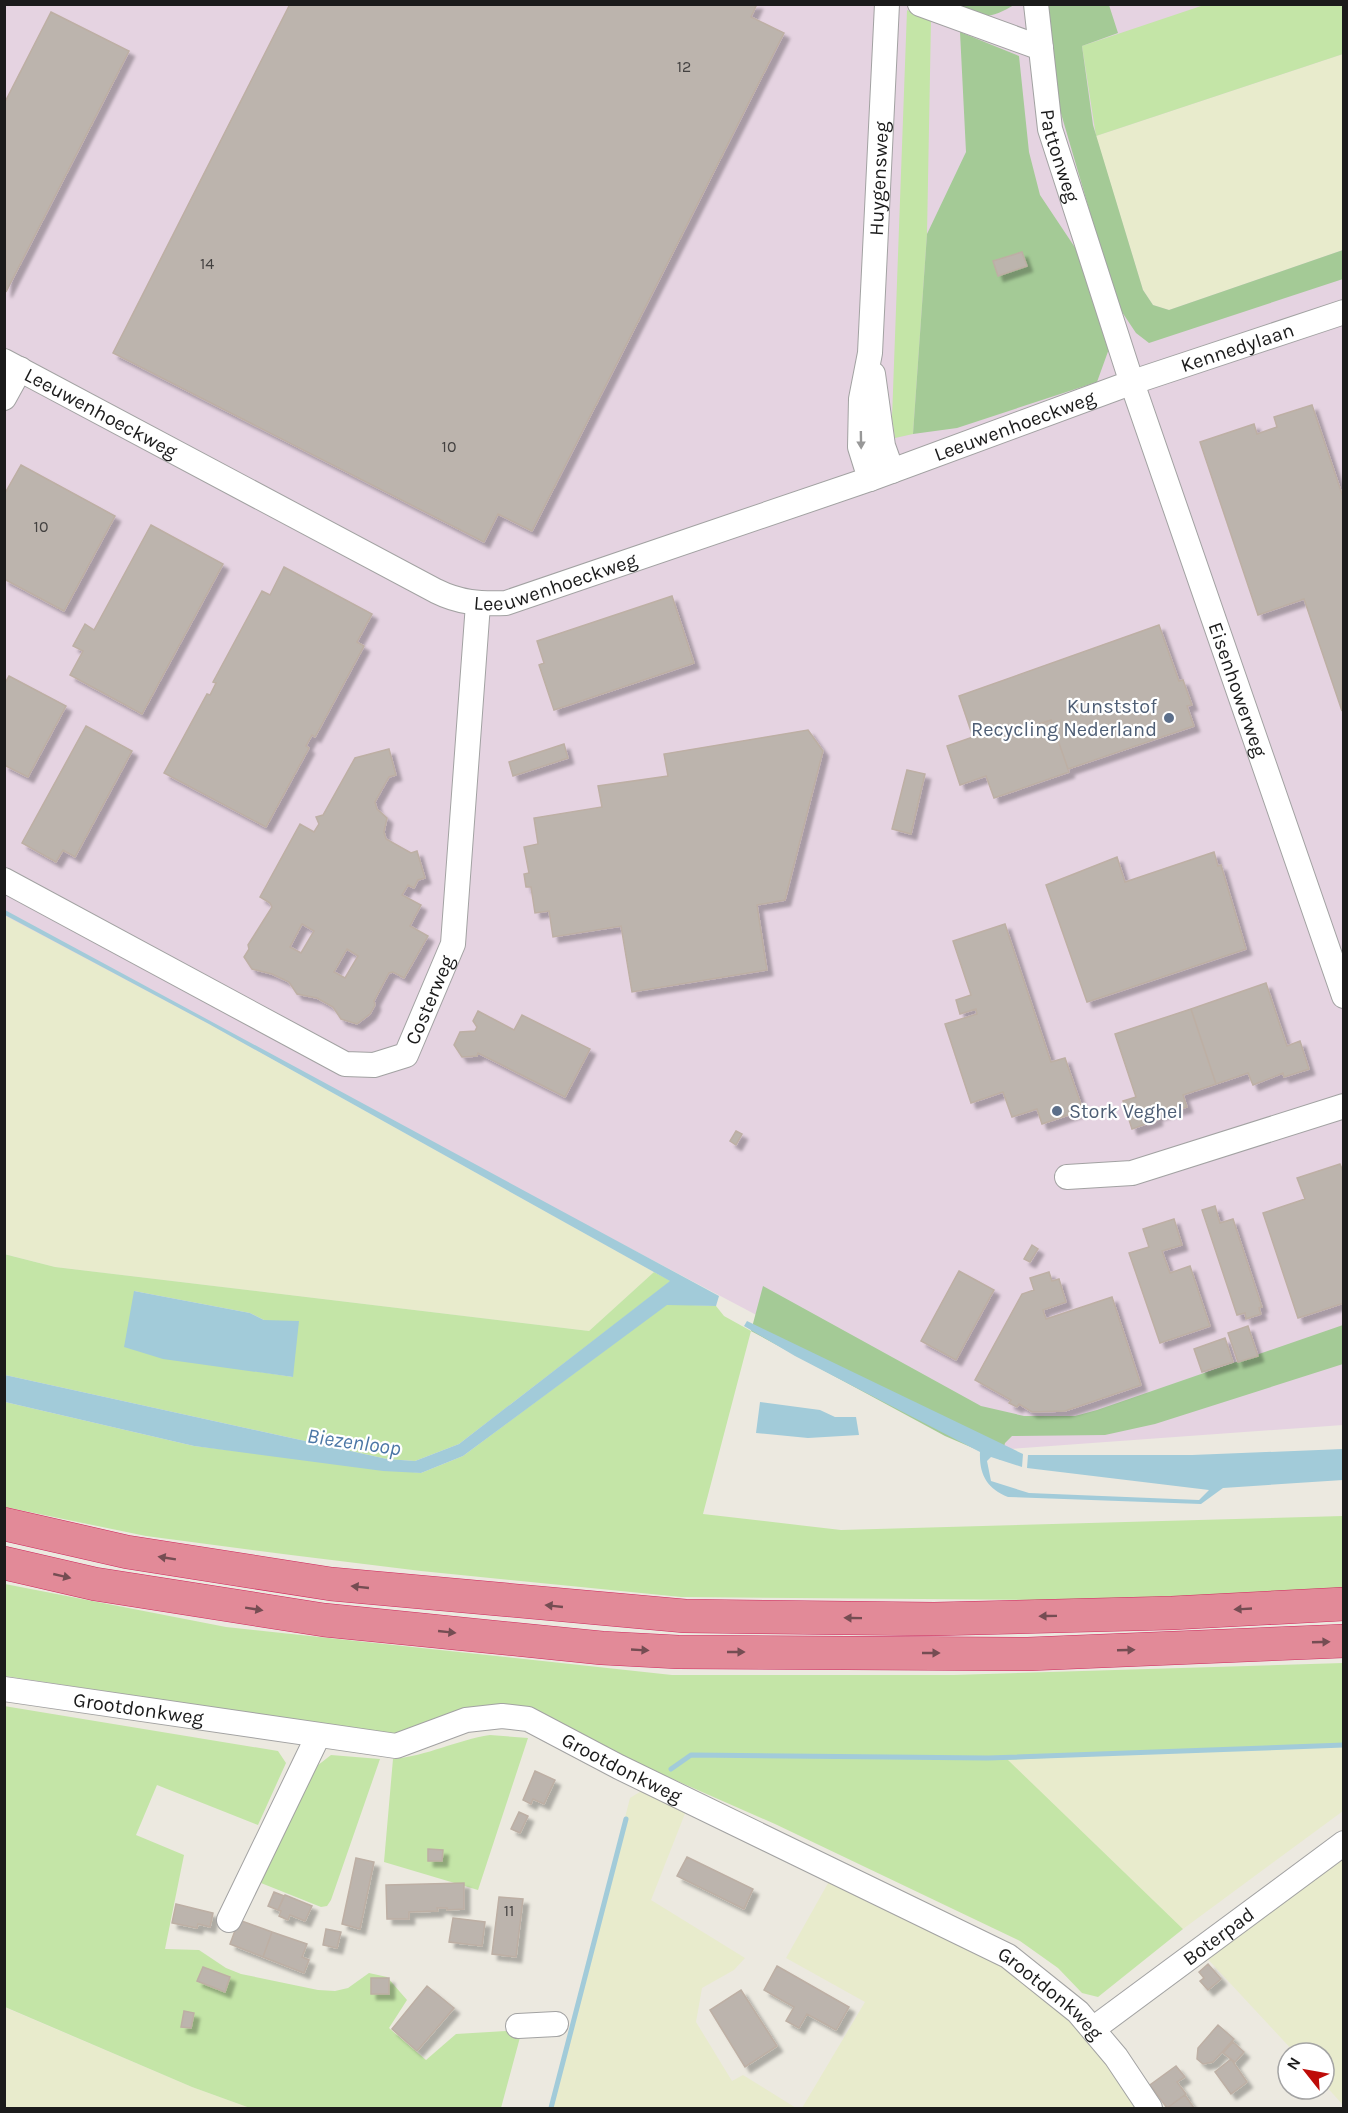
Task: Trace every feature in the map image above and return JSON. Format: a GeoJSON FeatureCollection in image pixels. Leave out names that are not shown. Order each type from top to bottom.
{"type":"FeatureCollection","features":[{"type":"Feature","properties":{"kind":"highway"},"geometry":{"type":"LineString","coordinates":[[4,1524],[127,1552],[331,1584],[685,1616],[934,1619],[1172,1613],[1344,1605]]}},
{"type":"Feature","properties":{"kind":"highway"},"geometry":{"type":"LineString","coordinates":[[4,1563],[95,1584],[324,1620],[602,1647],[678,1652],[1028,1654],[1344,1641]]}},
{"type":"Feature","properties":{"kind":"street","name":"Huygensweg"},"geometry":{"type":"LineString","coordinates":[[881,475],[860,447],[861,399],[870,353],[887,4]]}},
{"type":"Feature","properties":{"kind":"street"},"geometry":{"type":"LineString","coordinates":[[920,4],[1041,48]]}},
{"type":"Feature","properties":{"kind":"street","name":"Pattonweg"},"geometry":{"type":"LineString","coordinates":[[1036,4],[1050,129],[1133,382]]}},
{"type":"Feature","properties":{"kind":"street","name":"Kennedylaan"},"geometry":{"type":"LineString","coordinates":[[1133,382],[1344,312]]}},
{"type":"Feature","properties":{"kind":"street"},"geometry":{"type":"LineString","coordinates":[[4,398],[12,365]]}},
{"type":"Feature","properties":{"kind":"street","name":"Leeuwenhoeckweg"},"geometry":{"type":"LineString","coordinates":[[12,365],[454,600],[478,604],[506,603],[881,475],[1133,382]]}},
{"type":"Feature","properties":{"kind":"street","name":"Eisenhowerweg"},"geometry":{"type":"LineString","coordinates":[[1133,382],[1344,996]]}},
{"type":"Feature","properties":{"kind":"street","name":"Costerweg"},"geometry":{"type":"LineString","coordinates":[[4,880],[345,1064],[374,1065],[406,1055],[453,944],[478,604]]}},
{"type":"Feature","properties":{"kind":"street"},"geometry":{"type":"LineString","coordinates":[[1067,1177],[1132,1173],[1344,1106]]}},
{"type":"Feature","properties":{"kind":"street","name":"Grootdonkweg"},"geometry":{"type":"LineString","coordinates":[[4,1689],[396,1746],[466,1720],[502,1716],[528,1719],[619,1767],[990,1945],[1052,1989],[1093,2029],[1124,2068],[1150,2109]]}},
{"type":"Feature","properties":{"kind":"street"},"geometry":{"type":"LineString","coordinates":[[229,1920],[318,1736]]}},
{"type":"Feature","properties":{"kind":"street","name":"Boterpad"},"geometry":{"type":"LineString","coordinates":[[1093,2029],[1344,1843]]}},
{"type":"Feature","properties":{"kind":"street"},"geometry":{"type":"LineString","coordinates":[[518,2026],[556,2024]]}},
{"type":"Feature","properties":{"kind":"shaded area"},"geometry":{"type":"Polygon","coordinates":[[[4,5],[1343,5],[1343,1425],[1010,1449],[5,918],[4,5]]]}},
{"type":"Feature","properties":{"kind":"green space"},"geometry":{"type":"Polygon","coordinates":[[[959,5],[1014,5],[993,15],[979,16],[959,5]]]}},
{"type":"Feature","properties":{"kind":"green space"},"geometry":{"type":"Polygon","coordinates":[[[1047,5],[1109,5],[1118,33],[1082,46],[1093,125],[1143,290],[1153,305],[1169,310],[1343,250],[1343,279],[1149,343],[1136,333],[1122,312],[1108,274],[1060,110],[1047,5]]]}},
{"type":"Feature","properties":{"kind":"green space"},"geometry":{"type":"Polygon","coordinates":[[[1204,5],[1343,5],[1343,54],[1096,136],[1082,46],[1204,5]]]}},
{"type":"Feature","properties":{"kind":"green space"},"geometry":{"type":"Polygon","coordinates":[[[907,10],[931,20],[927,234],[913,434],[895,438],[892,418],[907,10]]]}},
{"type":"Feature","properties":{"kind":"green space"},"geometry":{"type":"Polygon","coordinates":[[[960,32],[1019,56],[1029,152],[1040,195],[1084,261],[1110,346],[1097,382],[957,428],[913,434],[927,234],[966,152],[960,32]]]}},
{"type":"Feature","properties":{"kind":"green space"},"geometry":{"type":"Polygon","coordinates":[[[1343,54],[1343,250],[1169,310],[1153,305],[1143,290],[1096,136],[1343,54]]]}},
{"type":"Feature","properties":{"kind":"green space"},"geometry":{"type":"Polygon","coordinates":[[[4,915],[209,1024],[654,1272],[589,1331],[55,1267],[5,1254],[4,915]]]}},
{"type":"Feature","properties":{"kind":"green space"},"geometry":{"type":"Polygon","coordinates":[[[4,1254],[55,1267],[589,1331],[654,1272],[671,1281],[459,1444],[415,1461],[387,1459],[5,1375],[4,1254]],[[134,1291],[234,1368],[293,1377],[264,1320],[250,1313],[134,1291]]]}},
{"type":"Feature","properties":{"kind":"green space"},"geometry":{"type":"Polygon","coordinates":[[[763,1286],[981,1406],[1024,1416],[1075,1416],[1097,1410],[1343,1325],[1343,1364],[1155,1424],[1105,1435],[1012,1436],[1005,1443],[1001,1460],[945,1436],[751,1331],[763,1286]]]}},
{"type":"Feature","properties":{"kind":"green space"},"geometry":{"type":"Polygon","coordinates":[[[667,1304],[716,1306],[724,1316],[751,1331],[703,1514],[841,1530],[1343,1516],[1343,1588],[1152,1601],[681,1597],[421,1571],[146,1536],[5,1507],[5,1402],[194,1446],[421,1473],[463,1456],[667,1304]]]}},
{"type":"Feature","properties":{"kind":"green space"},"geometry":{"type":"Polygon","coordinates":[[[5,1584],[226,1627],[672,1675],[954,1675],[1343,1663],[1344,1743],[1008,1760],[1183,1929],[1098,1997],[1082,1993],[1058,1968],[1020,1941],[775,1824],[668,1777],[611,1757],[531,1716],[406,1737],[5,1676],[5,1584]]]}},
{"type":"Feature","properties":{"kind":"green space"},"geometry":{"type":"Polygon","coordinates":[[[4,1706],[278,1751],[286,1763],[258,1825],[157,1785],[136,1835],[184,1855],[165,1949],[199,1950],[226,1968],[241,1974],[318,1990],[335,1991],[348,1988],[369,1973],[387,1977],[407,2000],[389,2028],[426,2060],[456,2034],[522,2030],[501,2108],[250,2108],[192,2087],[5,2007],[4,1706]]]}},
{"type":"Feature","properties":{"kind":"green space"},"geometry":{"type":"Polygon","coordinates":[[[490,1735],[528,1738],[478,1890],[384,1862],[393,1759],[418,1755],[490,1735]]]}},
{"type":"Feature","properties":{"kind":"green space"},"geometry":{"type":"Polygon","coordinates":[[[1343,1743],[1343,1811],[1183,1929],[1007,1760],[1343,1743]]]}},
{"type":"Feature","properties":{"kind":"green space"},"geometry":{"type":"Polygon","coordinates":[[[331,1755],[380,1759],[331,1900],[327,1906],[321,1907],[256,1881],[313,1769],[331,1755]]]}},
{"type":"Feature","properties":{"kind":"green space"},"geometry":{"type":"Polygon","coordinates":[[[643,1790],[686,1811],[651,1900],[745,1958],[734,1970],[702,1988],[696,2022],[732,2081],[743,2075],[796,2108],[551,2108],[630,1798],[643,1790]]]}},
{"type":"Feature","properties":{"kind":"green space"},"geometry":{"type":"Polygon","coordinates":[[[1343,1849],[1343,2105],[1336,2097],[1336,2041],[1284,2041],[1202,1953],[1343,1849]]]}},
{"type":"Feature","properties":{"kind":"green space"},"geometry":{"type":"Polygon","coordinates":[[[832,1876],[976,1947],[1076,2020],[1138,2108],[802,2108],[865,2002],[786,1958],[832,1876]]]}},
{"type":"Feature","properties":{"kind":"green space"},"geometry":{"type":"Polygon","coordinates":[[[4,2007],[192,2087],[250,2108],[5,2108],[4,2007]]]}},
{"type":"Feature","properties":{"kind":"water"},"geometry":{"type":"Polygon","coordinates":[[[5,910],[719,1296],[716,1306],[667,1305],[463,1456],[421,1473],[383,1471],[194,1446],[5,1402],[5,1375],[387,1459],[415,1461],[459,1444],[670,1281],[209,1024],[5,915],[5,910]]]}},
{"type":"Feature","properties":{"kind":"water"},"geometry":{"type":"Polygon","coordinates":[[[134,1291],[250,1313],[264,1320],[299,1321],[293,1377],[163,1359],[124,1347],[134,1291]]]}},
{"type":"Feature","properties":{"kind":"water"},"geometry":{"type":"Polygon","coordinates":[[[747,1321],[1023,1454],[1022,1467],[991,1457],[987,1461],[991,1481],[1029,1493],[1199,1500],[1209,1490],[1027,1468],[1028,1455],[1192,1455],[1343,1449],[1343,1480],[1223,1488],[1201,1504],[1008,1497],[995,1490],[986,1480],[981,1467],[980,1452],[795,1356],[744,1326],[747,1321]]]}},
{"type":"Feature","properties":{"kind":"water"},"geometry":{"type":"Polygon","coordinates":[[[760,1402],[820,1410],[835,1417],[856,1417],[859,1435],[808,1438],[756,1433],[760,1402]]]}},
{"type":"Feature","properties":{"kind":"building"},"geometry":{"type":"Polygon","coordinates":[[[290,4],[757,4],[751,17],[784,33],[532,531],[498,514],[484,542],[113,353],[290,4]]]}},
{"type":"Feature","properties":{"kind":"building"},"geometry":{"type":"Polygon","coordinates":[[[51,12],[129,51],[6,292],[4,104],[51,12]]]}},
{"type":"Feature","properties":{"kind":"building"},"geometry":{"type":"Polygon","coordinates":[[[1022,252],[1027,266],[998,276],[993,261],[1022,252]]]}},
{"type":"Feature","properties":{"kind":"building"},"geometry":{"type":"Polygon","coordinates":[[[1312,405],[1344,500],[1342,711],[1304,599],[1258,615],[1200,442],[1254,424],[1257,434],[1277,427],[1274,417],[1312,405]]]}},
{"type":"Feature","properties":{"kind":"building"},"geometry":{"type":"Polygon","coordinates":[[[21,465],[115,516],[64,611],[4,579],[4,495],[21,465]]]}},
{"type":"Feature","properties":{"kind":"building"},"geometry":{"type":"Polygon","coordinates":[[[151,525],[223,564],[142,714],[70,675],[83,651],[73,646],[85,624],[94,630],[151,525]]]}},
{"type":"Feature","properties":{"kind":"building"},"geometry":{"type":"Polygon","coordinates":[[[284,567],[372,614],[357,642],[364,646],[315,737],[312,735],[306,746],[309,748],[266,827],[164,773],[207,694],[210,695],[216,683],[213,682],[262,591],[270,595],[284,567]]]}},
{"type":"Feature","properties":{"kind":"building"},"geometry":{"type":"Polygon","coordinates":[[[672,596],[694,663],[554,710],[539,665],[544,663],[537,641],[672,596]]]}},
{"type":"Feature","properties":{"kind":"building"},"geometry":{"type":"Polygon","coordinates":[[[1159,625],[1179,681],[1183,680],[1192,705],[1187,706],[1194,726],[1068,769],[1051,720],[1002,737],[999,728],[973,737],[959,696],[1159,625]]]}},
{"type":"Feature","properties":{"kind":"building"},"geometry":{"type":"Polygon","coordinates":[[[9,676],[66,706],[28,777],[4,765],[4,685],[9,676]]]}},
{"type":"Feature","properties":{"kind":"building"},"geometry":{"type":"Polygon","coordinates":[[[1051,720],[1069,772],[994,798],[986,776],[960,785],[947,746],[999,728],[1002,737],[1051,720]]]}},
{"type":"Feature","properties":{"kind":"building"},"geometry":{"type":"Polygon","coordinates":[[[86,726],[132,751],[75,857],[63,850],[56,862],[22,843],[86,726]]]}},
{"type":"Feature","properties":{"kind":"building"},"geometry":{"type":"Polygon","coordinates":[[[808,730],[823,751],[785,900],[757,905],[767,970],[632,992],[621,926],[553,937],[549,911],[535,913],[531,887],[526,887],[524,874],[529,873],[524,847],[538,844],[534,818],[602,807],[598,786],[668,776],[664,754],[808,730]]]}},
{"type":"Feature","properties":{"kind":"building"},"geometry":{"type":"Polygon","coordinates":[[[564,744],[568,758],[513,776],[509,762],[564,744]]]}},
{"type":"Feature","properties":{"kind":"building"},"geometry":{"type":"Polygon","coordinates":[[[389,749],[396,775],[389,777],[375,802],[377,809],[387,818],[384,832],[386,839],[411,853],[417,851],[425,878],[418,880],[414,888],[408,885],[402,895],[421,905],[410,926],[428,936],[404,978],[393,972],[389,973],[374,1001],[375,1005],[370,1014],[357,1024],[341,1019],[333,1007],[317,998],[297,994],[289,982],[272,974],[252,969],[244,957],[249,949],[248,945],[272,907],[260,897],[300,824],[314,832],[319,824],[316,817],[323,815],[355,758],[389,749]],[[302,924],[290,947],[301,953],[314,931],[302,924]],[[347,949],[334,972],[345,978],[358,956],[347,949]]]}},
{"type":"Feature","properties":{"kind":"building"},"geometry":{"type":"Polygon","coordinates":[[[907,770],[925,774],[911,834],[892,829],[907,770]]]}},
{"type":"Feature","properties":{"kind":"building"},"geometry":{"type":"Polygon","coordinates":[[[1214,852],[1218,866],[1221,865],[1246,949],[1087,1002],[1046,885],[1117,857],[1125,882],[1214,852]]]}},
{"type":"Feature","properties":{"kind":"building"},"geometry":{"type":"Polygon","coordinates":[[[1005,924],[1051,1062],[1065,1058],[1083,1110],[1042,1124],[1037,1109],[1012,1117],[1003,1092],[971,1103],[945,1024],[977,1014],[976,1009],[960,1014],[956,1000],[971,995],[953,941],[1005,924]]]}},
{"type":"Feature","properties":{"kind":"building"},"geometry":{"type":"Polygon","coordinates":[[[1266,983],[1287,1046],[1300,1041],[1309,1069],[1284,1077],[1283,1073],[1253,1085],[1248,1073],[1216,1084],[1191,1009],[1266,983]]]}},
{"type":"Feature","properties":{"kind":"building"},"geometry":{"type":"Polygon","coordinates":[[[1191,1009],[1216,1084],[1183,1095],[1187,1107],[1156,1115],[1157,1120],[1132,1129],[1123,1101],[1136,1097],[1115,1034],[1191,1009]]]}},
{"type":"Feature","properties":{"kind":"building"},"geometry":{"type":"Polygon","coordinates":[[[478,1011],[514,1030],[522,1015],[590,1049],[565,1097],[478,1053],[477,1056],[462,1057],[454,1045],[460,1032],[475,1031],[477,1027],[473,1021],[478,1011]]]}},
{"type":"Feature","properties":{"kind":"building"},"geometry":{"type":"Polygon","coordinates":[[[736,1131],[742,1134],[736,1145],[730,1141],[736,1131]]]}},
{"type":"Feature","properties":{"kind":"building"},"geometry":{"type":"Polygon","coordinates":[[[1340,1164],[1344,1174],[1344,1303],[1298,1318],[1263,1213],[1305,1199],[1297,1178],[1340,1164]]]}},
{"type":"Feature","properties":{"kind":"building"},"geometry":{"type":"Polygon","coordinates":[[[1215,1206],[1220,1223],[1233,1219],[1262,1307],[1259,1308],[1261,1314],[1246,1319],[1245,1313],[1237,1315],[1202,1210],[1215,1206]]]}},
{"type":"Feature","properties":{"kind":"building"},"geometry":{"type":"Polygon","coordinates":[[[1174,1219],[1182,1245],[1162,1251],[1170,1273],[1190,1266],[1210,1326],[1160,1343],[1129,1253],[1149,1247],[1143,1229],[1174,1219]]]}},
{"type":"Feature","properties":{"kind":"building"},"geometry":{"type":"Polygon","coordinates":[[[1032,1245],[1038,1249],[1030,1262],[1024,1259],[1032,1245]]]}},
{"type":"Feature","properties":{"kind":"building"},"geometry":{"type":"Polygon","coordinates":[[[959,1271],[994,1290],[956,1360],[921,1341],[959,1271]]]}},
{"type":"Feature","properties":{"kind":"building"},"geometry":{"type":"Polygon","coordinates":[[[1049,1272],[1052,1281],[1059,1279],[1066,1302],[1043,1310],[1046,1319],[1112,1297],[1141,1385],[1065,1411],[1032,1412],[1019,1404],[1017,1407],[1009,1403],[1011,1400],[975,1380],[1022,1294],[1034,1290],[1030,1278],[1049,1272]]]}},
{"type":"Feature","properties":{"kind":"building"},"geometry":{"type":"Polygon","coordinates":[[[1248,1326],[1258,1356],[1238,1362],[1228,1333],[1248,1326]]]}},
{"type":"Feature","properties":{"kind":"building"},"geometry":{"type":"Polygon","coordinates":[[[1225,1338],[1233,1362],[1202,1372],[1194,1349],[1225,1338]]]}},
{"type":"Feature","properties":{"kind":"building"},"geometry":{"type":"Polygon","coordinates":[[[535,1771],[555,1780],[544,1804],[533,1799],[531,1804],[523,1800],[535,1771]]]}},
{"type":"Feature","properties":{"kind":"building"},"geometry":{"type":"Polygon","coordinates":[[[519,1812],[528,1816],[520,1833],[511,1829],[519,1812]]]}},
{"type":"Feature","properties":{"kind":"building"},"geometry":{"type":"Polygon","coordinates":[[[428,1849],[443,1850],[442,1861],[428,1861],[428,1849]]]}},
{"type":"Feature","properties":{"kind":"building"},"geometry":{"type":"Polygon","coordinates":[[[687,1857],[753,1889],[744,1909],[677,1876],[687,1857]]]}},
{"type":"Feature","properties":{"kind":"building"},"geometry":{"type":"Polygon","coordinates":[[[356,1858],[374,1862],[360,1929],[342,1924],[356,1858]]]}},
{"type":"Feature","properties":{"kind":"building"},"geometry":{"type":"Polygon","coordinates":[[[464,1883],[464,1909],[437,1908],[438,1911],[409,1912],[409,1919],[387,1919],[386,1885],[464,1883]]]}},
{"type":"Feature","properties":{"kind":"building"},"geometry":{"type":"Polygon","coordinates":[[[274,1892],[284,1896],[278,1910],[268,1906],[274,1892]]]}},
{"type":"Feature","properties":{"kind":"building"},"geometry":{"type":"Polygon","coordinates":[[[285,1895],[312,1906],[305,1921],[290,1915],[288,1920],[279,1916],[281,1911],[278,1910],[285,1895]]]}},
{"type":"Feature","properties":{"kind":"building"},"geometry":{"type":"Polygon","coordinates":[[[499,1897],[523,1899],[516,1957],[492,1954],[499,1897]]]}},
{"type":"Feature","properties":{"kind":"building"},"geometry":{"type":"Polygon","coordinates":[[[176,1904],[213,1913],[210,1927],[198,1924],[197,1928],[172,1923],[176,1904]]]}},
{"type":"Feature","properties":{"kind":"building"},"geometry":{"type":"Polygon","coordinates":[[[453,1918],[485,1922],[482,1946],[449,1942],[453,1918]]]}},
{"type":"Feature","properties":{"kind":"building"},"geometry":{"type":"Polygon","coordinates":[[[239,1920],[272,1932],[263,1957],[230,1944],[239,1920]]]}},
{"type":"Feature","properties":{"kind":"building"},"geometry":{"type":"Polygon","coordinates":[[[326,1929],[341,1932],[337,1948],[323,1945],[326,1929]]]}},
{"type":"Feature","properties":{"kind":"building"},"geometry":{"type":"Polygon","coordinates":[[[272,1932],[307,1944],[302,1957],[309,1960],[304,1973],[263,1957],[272,1932]]]}},
{"type":"Feature","properties":{"kind":"building"},"geometry":{"type":"Polygon","coordinates":[[[1208,1964],[1221,1979],[1208,1990],[1200,1981],[1204,1978],[1199,1972],[1208,1964]]]}},
{"type":"Feature","properties":{"kind":"building"},"geometry":{"type":"Polygon","coordinates":[[[777,1966],[849,2007],[836,2030],[807,2014],[799,2028],[786,2021],[794,2007],[764,1990],[777,1966]]]}},
{"type":"Feature","properties":{"kind":"building"},"geometry":{"type":"Polygon","coordinates":[[[203,1967],[230,1977],[225,1992],[197,1981],[203,1967]]]}},
{"type":"Feature","properties":{"kind":"building"},"geometry":{"type":"Polygon","coordinates":[[[371,1978],[389,1978],[389,1994],[371,1994],[371,1978]]]}},
{"type":"Feature","properties":{"kind":"building"},"geometry":{"type":"Polygon","coordinates":[[[427,1986],[454,2008],[417,2051],[392,2029],[427,1986]]]}},
{"type":"Feature","properties":{"kind":"building"},"geometry":{"type":"Polygon","coordinates":[[[741,1990],[777,2046],[745,2067],[710,2010],[741,1990]]]}},
{"type":"Feature","properties":{"kind":"building"},"geometry":{"type":"Polygon","coordinates":[[[184,2011],[194,2013],[191,2028],[181,2027],[184,2011]]]}},
{"type":"Feature","properties":{"kind":"building"},"geometry":{"type":"Polygon","coordinates":[[[1218,2025],[1234,2039],[1213,2062],[1203,2064],[1197,2059],[1198,2048],[1218,2025]]]}},
{"type":"Feature","properties":{"kind":"building"},"geometry":{"type":"Polygon","coordinates":[[[1233,2042],[1244,2052],[1235,2062],[1223,2053],[1233,2042]]]}},
{"type":"Feature","properties":{"kind":"building"},"geometry":{"type":"Polygon","coordinates":[[[1231,2059],[1247,2082],[1231,2094],[1215,2072],[1231,2059]]]}},
{"type":"Feature","properties":{"kind":"building"},"geometry":{"type":"Polygon","coordinates":[[[1176,2066],[1185,2077],[1177,2082],[1186,2094],[1167,2108],[1150,2085],[1176,2066]]]}},
{"type":"Feature","properties":{"kind":"building"},"geometry":{"type":"Polygon","coordinates":[[[1185,2095],[1194,2108],[1167,2108],[1185,2095]]]}},
{"type":"Feature","properties":{"kind":"waterway"},"geometry":{"type":"LineString","coordinates":[[671,1769],[691,1755],[988,1758],[1344,1745]]}},
{"type":"Feature","properties":{"kind":"waterway"},"geometry":{"type":"LineString","coordinates":[[551,2108],[626,1819]]}},
{"type":"Feature","properties":{"kind":"place","name":"Kunststof Recycling Nederland"},"geometry":{"type":"Point","coordinates":[1169,718]}},
{"type":"Feature","properties":{"kind":"place","name":"Stork Veghel"},"geometry":{"type":"Point","coordinates":[1057,1111]}},
{"type":"Feature","properties":{"kind":"water label","name":"Biezenloop"},"geometry":{"type":"Point","coordinates":[354,1442]}}]}
